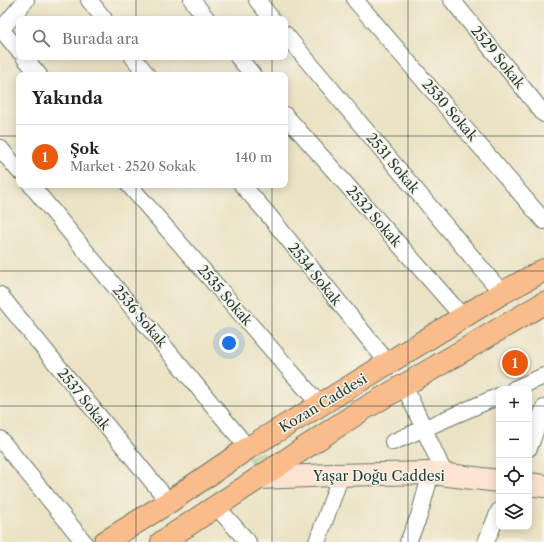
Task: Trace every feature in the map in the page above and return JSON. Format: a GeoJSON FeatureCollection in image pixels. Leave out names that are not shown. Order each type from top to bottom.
{"type":"FeatureCollection","features":[{"type":"Feature","properties":{"kind":"highway","name":"Kozan Caddesi"},"geometry":{"type":"LineString","coordinates":[[105,542],[169,502],[250,447],[502,293],[544,270]]}},
{"type":"Feature","properties":{"kind":"highway","name":"Kozan Caddesi"},"geometry":{"type":"LineString","coordinates":[[162,542],[362,410],[544,303]]}},
{"type":"Feature","properties":{"kind":"highway"},"geometry":{"type":"LineString","coordinates":[[250,447],[275,456],[276,463],[267,473],[253,475],[245,469],[250,447]]}},
{"type":"Feature","properties":{"kind":"main road","name":"Yaşar Doğu Caddesi"},"geometry":{"type":"LineString","coordinates":[[267,473],[341,475],[438,474],[496,481]]}},
{"type":"Feature","properties":{"kind":"main road"},"geometry":{"type":"LineString","coordinates":[[532,484],[544,486]]}},
{"type":"Feature","properties":{"kind":"street"},"geometry":{"type":"LineString","coordinates":[[16,48],[1,30],[26,0]]}},
{"type":"Feature","properties":{"kind":"street"},"geometry":{"type":"LineString","coordinates":[[89,0],[102,16]]}},
{"type":"Feature","properties":{"kind":"street"},"geometry":{"type":"LineString","coordinates":[[192,0],[205,16]]}},
{"type":"Feature","properties":{"kind":"street"},"geometry":{"type":"LineString","coordinates":[[257,0],[270,16]]}},
{"type":"Feature","properties":{"kind":"street","name":"2530 Sokak"},"geometry":{"type":"LineString","coordinates":[[355,0],[544,221]]}},
{"type":"Feature","properties":{"kind":"street","name":"2529 Sokak"},"geometry":{"type":"LineString","coordinates":[[452,0],[544,114]]}},
{"type":"Feature","properties":{"kind":"street","name":"2531 Sokak"},"geometry":{"type":"LineString","coordinates":[[288,38],[502,293]]}},
{"type":"Feature","properties":{"kind":"street"},"geometry":{"type":"LineString","coordinates":[[26,60],[36,72]]}},
{"type":"Feature","properties":{"kind":"street"},"geometry":{"type":"LineString","coordinates":[[135,60],[145,72]]}},
{"type":"Feature","properties":{"kind":"street"},"geometry":{"type":"LineString","coordinates":[[240,60],[250,72]]}},
{"type":"Feature","properties":{"kind":"street","name":"2532 Sokak"},"geometry":{"type":"LineString","coordinates":[[288,118],[463,317]]}},
{"type":"Feature","properties":{"kind":"street"},"geometry":{"type":"LineString","coordinates":[[0,148],[16,167]]}},
{"type":"Feature","properties":{"kind":"street","name":"2536 Sokak"},"geometry":{"type":"LineString","coordinates":[[34,188],[250,447]]}},
{"type":"Feature","properties":{"kind":"street","name":"2535 Sokak"},"geometry":{"type":"LineString","coordinates":[[133,188],[320,405]]}},
{"type":"Feature","properties":{"kind":"street","name":"2534 Sokak"},"geometry":{"type":"LineString","coordinates":[[245,188],[266,212],[388,363]]}},
{"type":"Feature","properties":{"kind":"street","name":"2537 Sokak"},"geometry":{"type":"LineString","coordinates":[[0,295],[169,502]]}},
{"type":"Feature","properties":{"kind":"street"},"geometry":{"type":"LineString","coordinates":[[521,386],[544,376]]}},
{"type":"Feature","properties":{"kind":"street"},"geometry":{"type":"LineString","coordinates":[[404,385],[424,429],[438,474],[408,542]]}},
{"type":"Feature","properties":{"kind":"street"},"geometry":{"type":"LineString","coordinates":[[393,442],[496,397]]}},
{"type":"Feature","properties":{"kind":"street"},"geometry":{"type":"LineString","coordinates":[[532,440],[544,408]]}},
{"type":"Feature","properties":{"kind":"street"},"geometry":{"type":"LineString","coordinates":[[0,439],[84,542]]}},
{"type":"Feature","properties":{"kind":"street"},"geometry":{"type":"LineString","coordinates":[[317,542],[341,475]]}},
{"type":"Feature","properties":{"kind":"street"},"geometry":{"type":"LineString","coordinates":[[216,506],[248,542]]}},
{"type":"Feature","properties":{"kind":"street"},"geometry":{"type":"LineString","coordinates":[[486,542],[496,518]]}},
{"type":"Feature","properties":{"kind":"green space"},"geometry":{"type":"Polygon","coordinates":[[[263,452],[263,460],[258,464],[250,461],[248,457],[263,452]]]}},
{"type":"Feature","properties":{"kind":"place","name":"Şok"},"geometry":{"type":"Point","coordinates":[515,363]}}]}
